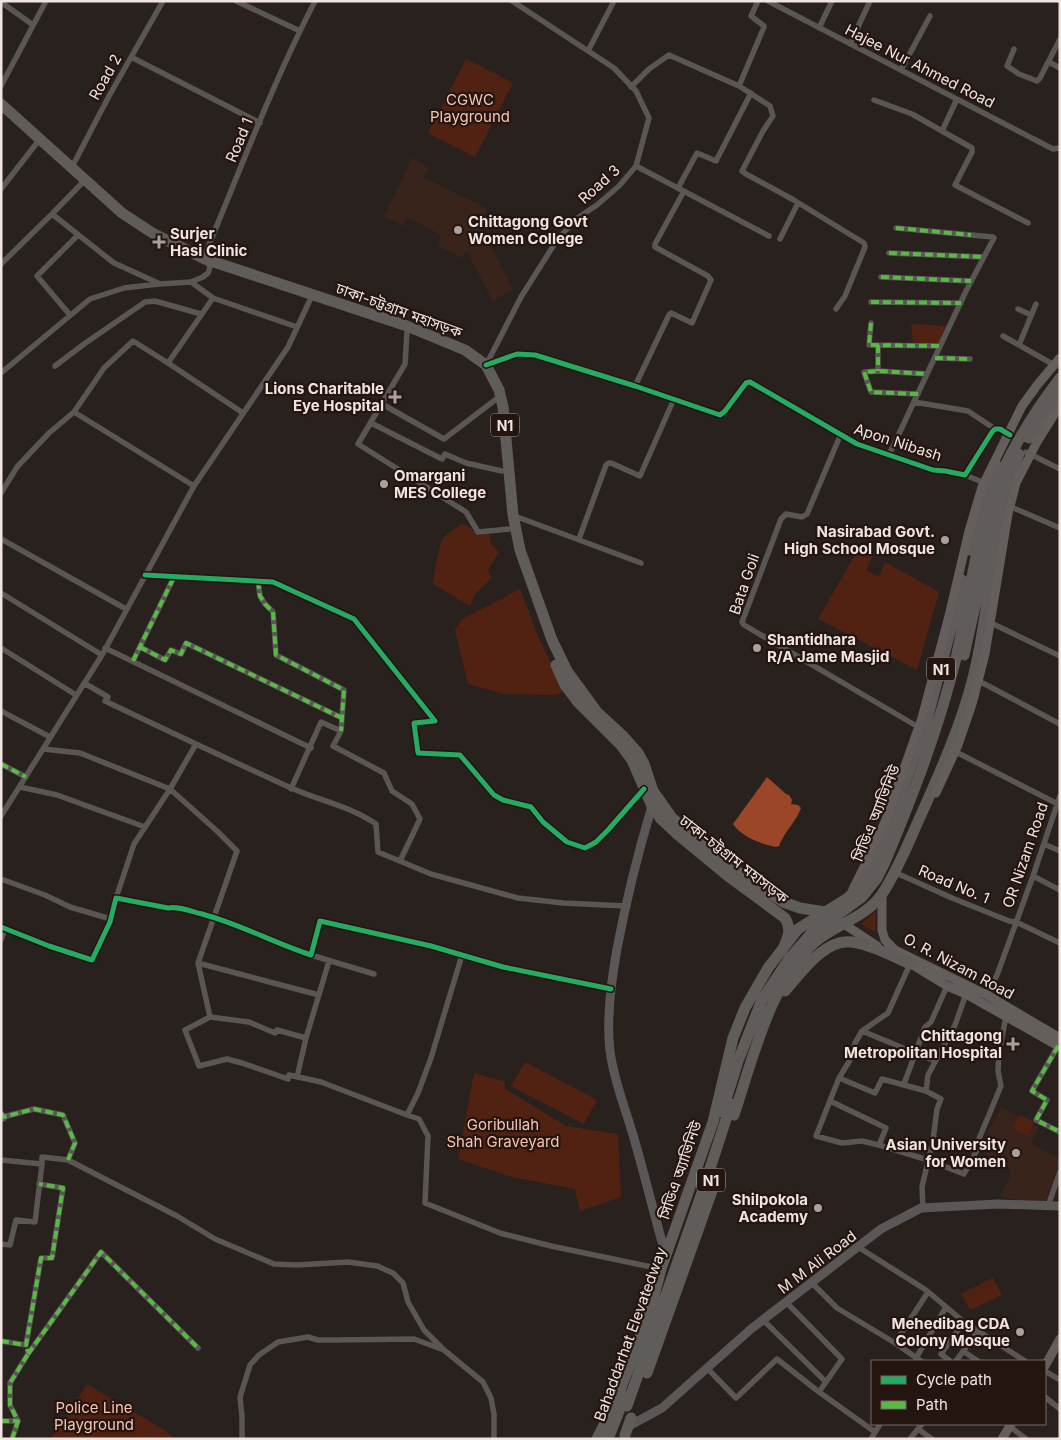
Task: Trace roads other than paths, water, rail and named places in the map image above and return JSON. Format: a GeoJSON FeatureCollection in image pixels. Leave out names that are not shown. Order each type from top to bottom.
{"type":"FeatureCollection","features":[{"type":"Feature","properties":{"kind":"highway","name":"ঢাকা-চট্টগ্রাম মহাসড়ক"},"geometry":{"type":"LineString","coordinates":[[1,104],[72,167],[83,181]]}},
{"type":"Feature","properties":{"kind":"highway","name":"ঢাকা-চট্টগ্রাম মহাসড়ক"},"geometry":{"type":"LineString","coordinates":[[1,114],[83,181],[113,211],[146,234],[207,263],[407,332],[445,347],[473,362],[484,373],[495,400],[502,471],[510,516],[527,573],[552,640],[566,671],[597,712],[638,753],[644,764],[653,791],[672,818],[716,854],[783,902],[800,908],[825,912]]}},
{"type":"Feature","properties":{"kind":"highway","name":"ঢাকা-চট্টগ্রাম মহাসড়ক"},"geometry":{"type":"LineString","coordinates":[[207,263],[407,326],[466,350],[486,365],[499,390],[503,407],[510,529],[515,555],[533,608],[565,685],[584,710],[620,744],[632,760],[652,806],[661,819],[677,834],[785,918],[790,932],[784,949]]}},
{"type":"Feature","properties":{"kind":"highway","name":"সিডিএ অ্যাভিনিউ"},"geometry":{"type":"LineString","coordinates":[[597,1439],[616,1401],[650,1311],[661,1269],[713,1122],[733,1038],[750,1000],[768,968],[798,929],[848,898],[862,883],[876,860],[924,731],[951,628],[969,547],[989,484],[1013,427],[1041,383],[1059,362]]}},
{"type":"Feature","properties":{"kind":"highway","name":"Bahaddarhat Elevatedway"},"geometry":{"type":"LineString","coordinates":[[608,1439],[629,1385],[700,1182],[738,1061],[762,1000],[789,959],[811,934],[862,897],[877,878],[886,862],[928,754],[940,715],[956,658],[986,514],[1000,478],[1016,445],[1036,409],[1060,378]]}},
{"type":"Feature","properties":{"kind":"highway","name":"Bahaddarhat Elevatedway"},"geometry":{"type":"LineString","coordinates":[[621,1436],[635,1386],[766,1004],[791,964],[813,939],[867,901],[882,882],[891,865],[946,723],[972,625],[994,522],[1006,486],[1020,453],[1040,419],[1060,392]]}},
{"type":"Feature","properties":{"kind":"highway","name":"সিডিএ অ্যাভিনিউ"},"geometry":{"type":"LineString","coordinates":[[621,1436],[681,1259],[715,1168],[772,1003],[786,979],[808,950],[825,934],[867,910],[882,895],[916,826],[950,749],[973,678],[1006,505],[1026,452],[1058,404]]}},
{"type":"Feature","properties":{"kind":"highway"},"geometry":{"type":"LineString","coordinates":[[772,1003],[784,993],[808,964],[837,943],[851,942],[860,944],[910,964]]}},
{"type":"Feature","properties":{"kind":"highway"},"geometry":{"type":"LineString","coordinates":[[621,1436],[631,1418],[712,1191]]}},
{"type":"Feature","properties":{"kind":"main road"},"geometry":{"type":"LineString","coordinates":[[848,898],[885,822],[922,718],[969,531],[982,487],[1022,406],[1038,384],[1059,362]]}},
{"type":"Feature","properties":{"kind":"main road"},"geometry":{"type":"LineString","coordinates":[[916,826],[936,793],[958,745],[972,704],[984,654],[1008,514],[1016,483],[1058,404]]}},
{"type":"Feature","properties":{"kind":"main road","name":"O. R. Nizam Road"},"geometry":{"type":"LineString","coordinates":[[882,895],[882,930],[885,940],[896,950],[944,976],[987,995],[1059,1044]]}},
{"type":"Feature","properties":{"kind":"main road","name":"O. R. Nizam Road"},"geometry":{"type":"LineString","coordinates":[[844,924],[860,936],[910,964]]}},
{"type":"Feature","properties":{"kind":"main road"},"geometry":{"type":"LineString","coordinates":[[910,964],[947,986],[966,994],[1059,1044]]}},
{"type":"Feature","properties":{"kind":"main road"},"geometry":{"type":"LineString","coordinates":[[1046,1364],[1060,1340]]}},
{"type":"Feature","properties":{"kind":"main road"},"geometry":{"type":"LineString","coordinates":[[1002,1439],[1009,1425]]}},
{"type":"Feature","properties":{"kind":"street"},"geometry":{"type":"LineString","coordinates":[[1,86],[46,1]]}},
{"type":"Feature","properties":{"kind":"street","name":"Road 2"},"geometry":{"type":"LineString","coordinates":[[72,167],[163,1]]}},
{"type":"Feature","properties":{"kind":"street"},"geometry":{"type":"LineString","coordinates":[[236,1],[300,30]]}},
{"type":"Feature","properties":{"kind":"street","name":"Road 1"},"geometry":{"type":"LineString","coordinates":[[207,263],[206,252],[300,30],[315,1]]}},
{"type":"Feature","properties":{"kind":"street","name":"Road 3"},"geometry":{"type":"LineString","coordinates":[[486,365],[521,297],[557,240],[576,219],[619,186],[636,166],[649,118],[636,91],[614,68],[512,1]]}},
{"type":"Feature","properties":{"kind":"street"},"geometry":{"type":"LineString","coordinates":[[588,51],[614,1]]}},
{"type":"Feature","properties":{"kind":"street"},"geometry":{"type":"LineString","coordinates":[[739,86],[764,27],[751,16],[758,1]]}},
{"type":"Feature","properties":{"kind":"street","name":"Hajee Nur Ahmed Road"},"geometry":{"type":"LineString","coordinates":[[768,1],[1053,149],[1060,148]]}},
{"type":"Feature","properties":{"kind":"street"},"geometry":{"type":"LineString","coordinates":[[819,28],[832,1]]}},
{"type":"Feature","properties":{"kind":"street"},"geometry":{"type":"LineString","coordinates":[[850,44],[870,1]]}},
{"type":"Feature","properties":{"kind":"street"},"geometry":{"type":"LineString","coordinates":[[1,2],[33,25]]}},
{"type":"Feature","properties":{"kind":"street"},"geometry":{"type":"LineString","coordinates":[[901,70],[930,16]]}},
{"type":"Feature","properties":{"kind":"street"},"geometry":{"type":"LineString","coordinates":[[1014,49],[1007,66],[1019,74],[1037,81],[1060,39]]}},
{"type":"Feature","properties":{"kind":"street"},"geometry":{"type":"LineString","coordinates":[[631,87],[649,69],[669,55],[739,86],[770,106],[773,116],[742,171],[865,245],[846,296],[836,309]]}},
{"type":"Feature","properties":{"kind":"street"},"geometry":{"type":"LineString","coordinates":[[131,57],[260,123]]}},
{"type":"Feature","properties":{"kind":"street"},"geometry":{"type":"LineString","coordinates":[[1048,62],[1060,68]]}},
{"type":"Feature","properties":{"kind":"street"},"geometry":{"type":"LineString","coordinates":[[635,386],[669,314],[671,313],[692,323],[711,280],[708,276],[655,247],[655,244],[697,153],[716,161],[751,93]]}},
{"type":"Feature","properties":{"kind":"street"},"geometry":{"type":"LineString","coordinates":[[942,131],[957,99]]}},
{"type":"Feature","properties":{"kind":"street"},"geometry":{"type":"LineString","coordinates":[[874,100],[892,105],[912,114],[972,150],[955,183],[956,187],[1028,224]]}},
{"type":"Feature","properties":{"kind":"street"},"geometry":{"type":"LineString","coordinates":[[1,190],[36,144]]}},
{"type":"Feature","properties":{"kind":"street"},"geometry":{"type":"LineString","coordinates":[[636,166],[769,236]]}},
{"type":"Feature","properties":{"kind":"street"},"geometry":{"type":"LineString","coordinates":[[1,264],[83,181]]}},
{"type":"Feature","properties":{"kind":"street"},"geometry":{"type":"LineString","coordinates":[[780,239],[798,204]]}},
{"type":"Feature","properties":{"kind":"street"},"geometry":{"type":"LineString","coordinates":[[52,214],[114,263],[159,284]]}},
{"type":"Feature","properties":{"kind":"street"},"geometry":{"type":"LineString","coordinates":[[889,455],[961,303],[994,240],[993,236],[896,228]]}},
{"type":"Feature","properties":{"kind":"street"},"geometry":{"type":"LineString","coordinates":[[70,315],[37,276],[78,235]]}},
{"type":"Feature","properties":{"kind":"street"},"geometry":{"type":"LineString","coordinates":[[889,253],[984,257]]}},
{"type":"Feature","properties":{"kind":"street"},"geometry":{"type":"LineString","coordinates":[[1,373],[90,299],[124,288],[191,282],[208,273],[207,263]]}},
{"type":"Feature","properties":{"kind":"street"},"geometry":{"type":"LineString","coordinates":[[881,277],[972,281]]}},
{"type":"Feature","properties":{"kind":"street"},"geometry":{"type":"LineString","coordinates":[[191,282],[213,298],[297,327]]}},
{"type":"Feature","properties":{"kind":"street"},"geometry":{"type":"LineString","coordinates":[[168,363],[213,298]]}},
{"type":"Feature","properties":{"kind":"street"},"geometry":{"type":"LineString","coordinates":[[1,816],[102,655],[194,486],[288,347],[310,300]]}},
{"type":"Feature","properties":{"kind":"street"},"geometry":{"type":"LineString","coordinates":[[55,366],[145,302],[155,301],[202,314]]}},
{"type":"Feature","properties":{"kind":"street"},"geometry":{"type":"LineString","coordinates":[[871,302],[961,303]]}},
{"type":"Feature","properties":{"kind":"street"},"geometry":{"type":"LineString","coordinates":[[1019,345],[1036,304]]}},
{"type":"Feature","properties":{"kind":"street"},"geometry":{"type":"LineString","coordinates":[[1018,309],[1031,315]]}},
{"type":"Feature","properties":{"kind":"street"},"geometry":{"type":"LineString","coordinates":[[870,323],[869,345],[940,346]]}},
{"type":"Feature","properties":{"kind":"street"},"geometry":{"type":"LineString","coordinates":[[407,332],[405,364],[358,444],[466,512],[478,532],[510,529]]}},
{"type":"Feature","properties":{"kind":"street"},"geometry":{"type":"LineString","coordinates":[[1003,336],[1059,362]]}},
{"type":"Feature","properties":{"kind":"street"},"geometry":{"type":"LineString","coordinates":[[1,493],[17,467],[49,434],[74,412],[104,368],[133,341],[243,413]]}},
{"type":"Feature","properties":{"kind":"street"},"geometry":{"type":"LineString","coordinates":[[878,345],[878,371]]}},
{"type":"Feature","properties":{"kind":"street"},"geometry":{"type":"LineString","coordinates":[[486,365],[516,354],[535,355],[674,399],[640,476],[608,463],[580,539]]}},
{"type":"Feature","properties":{"kind":"street"},"geometry":{"type":"LineString","coordinates":[[935,358],[970,359]]}},
{"type":"Feature","properties":{"kind":"street"},"geometry":{"type":"LineString","coordinates":[[918,394],[871,392],[864,372],[927,374]]}},
{"type":"Feature","properties":{"kind":"street","name":"Apon Nibash"},"geometry":{"type":"LineString","coordinates":[[674,399],[721,414],[746,383],[750,382],[840,436],[858,444],[934,470],[945,470],[965,475],[989,484]]}},
{"type":"Feature","properties":{"kind":"street"},"geometry":{"type":"LineString","coordinates":[[382,404],[444,439],[495,400]]}},
{"type":"Feature","properties":{"kind":"street"},"geometry":{"type":"LineString","coordinates":[[914,402],[968,411],[995,429],[1000,429],[1010,434]]}},
{"type":"Feature","properties":{"kind":"street"},"geometry":{"type":"LineString","coordinates":[[74,412],[194,486]]}},
{"type":"Feature","properties":{"kind":"street"},"geometry":{"type":"LineString","coordinates":[[371,424],[442,460],[445,454],[466,463],[502,471]]}},
{"type":"Feature","properties":{"kind":"street"},"geometry":{"type":"LineString","coordinates":[[965,475],[984,442],[995,429]]}},
{"type":"Feature","properties":{"kind":"street","name":"Bata Goli"},"geometry":{"type":"LineString","coordinates":[[840,436],[805,516],[786,514],[781,519],[742,622],[744,626],[924,731]]}},
{"type":"Feature","properties":{"kind":"street"},"geometry":{"type":"LineString","coordinates":[[1026,452],[1060,469]]}},
{"type":"Feature","properties":{"kind":"street"},"geometry":{"type":"LineString","coordinates":[[1006,505],[1060,528]]}},
{"type":"Feature","properties":{"kind":"street"},"geometry":{"type":"LineString","coordinates":[[510,516],[641,562]]}},
{"type":"Feature","properties":{"kind":"street"},"geometry":{"type":"LineString","coordinates":[[1,539],[126,609]]}},
{"type":"Feature","properties":{"kind":"street"},"geometry":{"type":"LineString","coordinates":[[145,575],[276,583],[354,619],[435,721],[414,723],[418,753],[460,755],[494,795],[503,800],[531,807],[544,822],[567,842],[585,848],[596,842],[644,789]]}},
{"type":"Feature","properties":{"kind":"street"},"geometry":{"type":"LineString","coordinates":[[133,662],[174,577]]}},
{"type":"Feature","properties":{"kind":"street"},"geometry":{"type":"LineString","coordinates":[[258,581],[260,596],[273,612],[276,655],[344,690],[340,731],[334,746],[384,773],[392,791],[412,804],[420,819],[400,861]]}},
{"type":"Feature","properties":{"kind":"street"},"geometry":{"type":"LineString","coordinates":[[1,593],[102,655]]}},
{"type":"Feature","properties":{"kind":"street"},"geometry":{"type":"LineString","coordinates":[[985,619],[1060,656]]}},
{"type":"Feature","properties":{"kind":"street"},"geometry":{"type":"LineString","coordinates":[[140,647],[165,660],[171,650],[181,654],[186,643],[342,718]]}},
{"type":"Feature","properties":{"kind":"street"},"geometry":{"type":"LineString","coordinates":[[1,648],[76,695]]}},
{"type":"Feature","properties":{"kind":"street"},"geometry":{"type":"LineString","coordinates":[[105,648],[311,748]]}},
{"type":"Feature","properties":{"kind":"street"},"geometry":{"type":"LineString","coordinates":[[973,678],[1060,724]]}},
{"type":"Feature","properties":{"kind":"street"},"geometry":{"type":"LineString","coordinates":[[84,683],[108,697],[105,702],[291,789],[347,808],[376,824],[378,852],[431,874],[518,898],[564,903],[626,906]]}},
{"type":"Feature","properties":{"kind":"street"},"geometry":{"type":"LineString","coordinates":[[1,711],[50,737]]}},
{"type":"Feature","properties":{"kind":"street"},"geometry":{"type":"LineString","coordinates":[[291,789],[322,722],[340,731]]}},
{"type":"Feature","properties":{"kind":"street"},"geometry":{"type":"LineString","coordinates":[[1,940],[3,928],[92,960],[111,919],[134,844],[170,790],[196,744]]}},
{"type":"Feature","properties":{"kind":"street"},"geometry":{"type":"LineString","coordinates":[[43,749],[80,753],[170,790],[237,851],[198,963],[210,1017]]}},
{"type":"Feature","properties":{"kind":"street"},"geometry":{"type":"LineString","coordinates":[[950,749],[1059,804]]}},
{"type":"Feature","properties":{"kind":"street"},"geometry":{"type":"LineString","coordinates":[[1,764],[26,777]]}},
{"type":"Feature","properties":{"kind":"street"},"geometry":{"type":"LineString","coordinates":[[20,787],[57,794],[145,827]]}},
{"type":"Feature","properties":{"kind":"street","name":"OR Nizam Road"},"geometry":{"type":"LineString","coordinates":[[987,995],[997,975],[1059,804],[1060,796]]}},
{"type":"Feature","properties":{"kind":"street"},"geometry":{"type":"LineString","coordinates":[[652,806],[634,865],[626,906],[611,989],[609,1029],[612,1065],[666,1256]]}},
{"type":"Feature","properties":{"kind":"street"},"geometry":{"type":"LineString","coordinates":[[1044,844],[1060,851]]}},
{"type":"Feature","properties":{"kind":"street","name":"Road No. 1"},"geometry":{"type":"LineString","coordinates":[[894,872],[952,898],[1009,921],[1016,922],[1060,943]]}},
{"type":"Feature","properties":{"kind":"street"},"geometry":{"type":"LineString","coordinates":[[1033,876],[1060,890]]}},
{"type":"Feature","properties":{"kind":"street"},"geometry":{"type":"LineString","coordinates":[[1,879],[70,906],[111,919]]}},
{"type":"Feature","properties":{"kind":"street"},"geometry":{"type":"LineString","coordinates":[[116,898],[168,908],[176,906],[240,926],[287,947],[374,974]]}},
{"type":"Feature","properties":{"kind":"street"},"geometry":{"type":"LineString","coordinates":[[312,955],[320,921],[431,946],[504,967],[611,989]]}},
{"type":"Feature","properties":{"kind":"street"},"geometry":{"type":"LineString","coordinates":[[407,1115],[418,1093],[462,955]]}},
{"type":"Feature","properties":{"kind":"street"},"geometry":{"type":"LineString","coordinates":[[297,1077],[306,1038],[329,961]]}},
{"type":"Feature","properties":{"kind":"street"},"geometry":{"type":"LineString","coordinates":[[198,963],[319,995]]}},
{"type":"Feature","properties":{"kind":"street"},"geometry":{"type":"LineString","coordinates":[[910,964],[888,1013],[862,1031],[855,1043],[850,1060],[839,1078],[816,1136],[842,1144],[862,1141],[928,1160],[964,1174],[977,1150],[976,1146],[1001,1086],[998,1071],[999,1053],[1006,1016]]}},
{"type":"Feature","properties":{"kind":"street"},"geometry":{"type":"LineString","coordinates":[[904,1084],[925,1027],[931,1022],[947,986]]}},
{"type":"Feature","properties":{"kind":"street"},"geometry":{"type":"LineString","coordinates":[[926,1091],[928,1075],[955,1025],[966,994]]}},
{"type":"Feature","properties":{"kind":"street"},"geometry":{"type":"LineString","coordinates":[[306,1038],[277,1030],[275,1033],[250,1022],[210,1017],[185,1030],[199,1066],[227,1059],[242,1062],[288,1079],[289,1076],[297,1077],[335,1087],[419,1119],[428,1136],[426,1203],[500,1233],[551,1246],[661,1269]]}},
{"type":"Feature","properties":{"kind":"street"},"geometry":{"type":"LineString","coordinates":[[862,1031],[935,1061]]}},
{"type":"Feature","properties":{"kind":"street"},"geometry":{"type":"LineString","coordinates":[[1059,1044],[1032,1091],[1047,1100],[1036,1120],[1060,1132]]}},
{"type":"Feature","properties":{"kind":"street"},"geometry":{"type":"LineString","coordinates":[[839,1078],[876,1093],[882,1079],[926,1091],[941,1099],[934,1140],[922,1187],[923,1207]]}},
{"type":"Feature","properties":{"kind":"street"},"geometry":{"type":"LineString","coordinates":[[830,1101],[886,1128],[879,1146]]}},
{"type":"Feature","properties":{"kind":"street"},"geometry":{"type":"LineString","coordinates":[[2,1116],[34,1109],[63,1115],[75,1143],[68,1160]]}},
{"type":"Feature","properties":{"kind":"street"},"geometry":{"type":"LineString","coordinates":[[1,1244],[10,1246],[16,1220],[35,1222],[42,1157],[68,1160],[177,1216],[215,1240],[274,1264],[297,1265],[348,1262],[377,1266],[393,1273],[403,1283],[408,1302],[424,1330],[444,1350],[483,1382],[491,1398],[494,1414],[494,1439]]}},
{"type":"Feature","properties":{"kind":"street"},"geometry":{"type":"LineString","coordinates":[[1,1160],[42,1164]]}},
{"type":"Feature","properties":{"kind":"street"},"geometry":{"type":"LineString","coordinates":[[1048,1206],[1060,1172]]}},
{"type":"Feature","properties":{"kind":"street"},"geometry":{"type":"LineString","coordinates":[[28,1354],[26,1345],[41,1258],[52,1258],[63,1188],[39,1184]]}},
{"type":"Feature","properties":{"kind":"street","name":"M M Ali Road"},"geometry":{"type":"LineString","coordinates":[[621,1436],[662,1408],[763,1320],[881,1229],[923,1207],[998,1204],[1060,1206]]}},
{"type":"Feature","properties":{"kind":"street"},"geometry":{"type":"LineString","coordinates":[[858,1247],[928,1292],[964,1322],[1023,1360]]}},
{"type":"Feature","properties":{"kind":"street"},"geometry":{"type":"LineString","coordinates":[[12,1439],[18,1421],[10,1405],[10,1383],[28,1354],[101,1252],[198,1348]]}},
{"type":"Feature","properties":{"kind":"street"},"geometry":{"type":"LineString","coordinates":[[812,1282],[837,1308],[895,1343],[919,1360],[946,1307]]}},
{"type":"Feature","properties":{"kind":"street"},"geometry":{"type":"LineString","coordinates":[[895,1343],[928,1292]]}},
{"type":"Feature","properties":{"kind":"street"},"geometry":{"type":"LineString","coordinates":[[786,1302],[841,1356],[842,1359],[819,1392]]}},
{"type":"Feature","properties":{"kind":"street"},"geometry":{"type":"LineString","coordinates":[[763,1320],[826,1382]]}},
{"type":"Feature","properties":{"kind":"street"},"geometry":{"type":"LineString","coordinates":[[949,1360],[941,1354],[964,1322]]}},
{"type":"Feature","properties":{"kind":"street"},"geometry":{"type":"LineString","coordinates":[[957,1360],[978,1331]]}},
{"type":"Feature","properties":{"kind":"street"},"geometry":{"type":"LineString","coordinates":[[242,1439],[240,1397],[246,1374],[250,1365],[259,1355],[278,1342],[308,1337],[318,1340],[414,1339],[444,1350]]}},
{"type":"Feature","properties":{"kind":"street"},"geometry":{"type":"LineString","coordinates":[[1,1341],[26,1345]]}},
{"type":"Feature","properties":{"kind":"street"},"geometry":{"type":"LineString","coordinates":[[963,1351],[976,1360]]}},
{"type":"Feature","properties":{"kind":"street"},"geometry":{"type":"LineString","coordinates":[[707,1368],[736,1398],[776,1359],[875,1432]]}},
{"type":"Feature","properties":{"kind":"street"},"geometry":{"type":"LineString","coordinates":[[1046,1373],[1060,1380]]}},
{"type":"Feature","properties":{"kind":"street"},"geometry":{"type":"LineString","coordinates":[[1046,1398],[1060,1409]]}},
{"type":"Feature","properties":{"kind":"street"},"geometry":{"type":"LineString","coordinates":[[1,1421],[18,1421]]}},
{"type":"Feature","properties":{"kind":"street"},"geometry":{"type":"LineString","coordinates":[[871,1439],[879,1425]]}},
{"type":"Feature","properties":{"kind":"street"},"geometry":{"type":"LineString","coordinates":[[910,1439],[921,1425]]}},
{"type":"Feature","properties":{"kind":"street"},"geometry":{"type":"LineString","coordinates":[[1009,1425],[1026,1439]]}},
{"type":"Feature","properties":{"kind":"street"},"geometry":{"type":"LineString","coordinates":[[918,1429],[932,1439]]}},
{"type":"Feature","properties":{"kind":"place","name":"Chittagong Govt Women College"},"geometry":{"type":"Point","coordinates":[458,230]}},
{"type":"Feature","properties":{"kind":"place","name":"Surjer Hasi Clinic"},"geometry":{"type":"Point","coordinates":[159,242]}},
{"type":"Feature","properties":{"kind":"place","name":"Lions Charitable Eye Hospital"},"geometry":{"type":"Point","coordinates":[395,397]}},
{"type":"Feature","properties":{"kind":"place","name":"Omargani MES College"},"geometry":{"type":"Point","coordinates":[384,484]}},
{"type":"Feature","properties":{"kind":"place","name":"Nasirabad Govt. High School Mosque"},"geometry":{"type":"Point","coordinates":[945,540]}},
{"type":"Feature","properties":{"kind":"place","name":"Shantidhara R/A Jame Masjid"},"geometry":{"type":"Point","coordinates":[757,648]}},
{"type":"Feature","properties":{"kind":"place","name":"Chittagong Metropolitan Hospital"},"geometry":{"type":"Point","coordinates":[1013,1044]}},
{"type":"Feature","properties":{"kind":"place","name":"Asian University for Women"},"geometry":{"type":"Point","coordinates":[1016,1153]}},
{"type":"Feature","properties":{"kind":"place","name":"Shilpokola Academy"},"geometry":{"type":"Point","coordinates":[818,1208]}},
{"type":"Feature","properties":{"kind":"place","name":"Mehedibag CDA Colony Mosque"},"geometry":{"type":"Point","coordinates":[1020,1332]}},
{"type":"Feature","properties":{"kind":"park label","name":"CGWC Playground"},"geometry":{"type":"Point","coordinates":[470,108]}},
{"type":"Feature","properties":{"kind":"park label","name":"Goribullah Shah Graveyard"},"geometry":{"type":"Point","coordinates":[503,1132]}},
{"type":"Feature","properties":{"kind":"park label","name":"Police Line Playground"},"geometry":{"type":"Point","coordinates":[94,1416]}}]}
